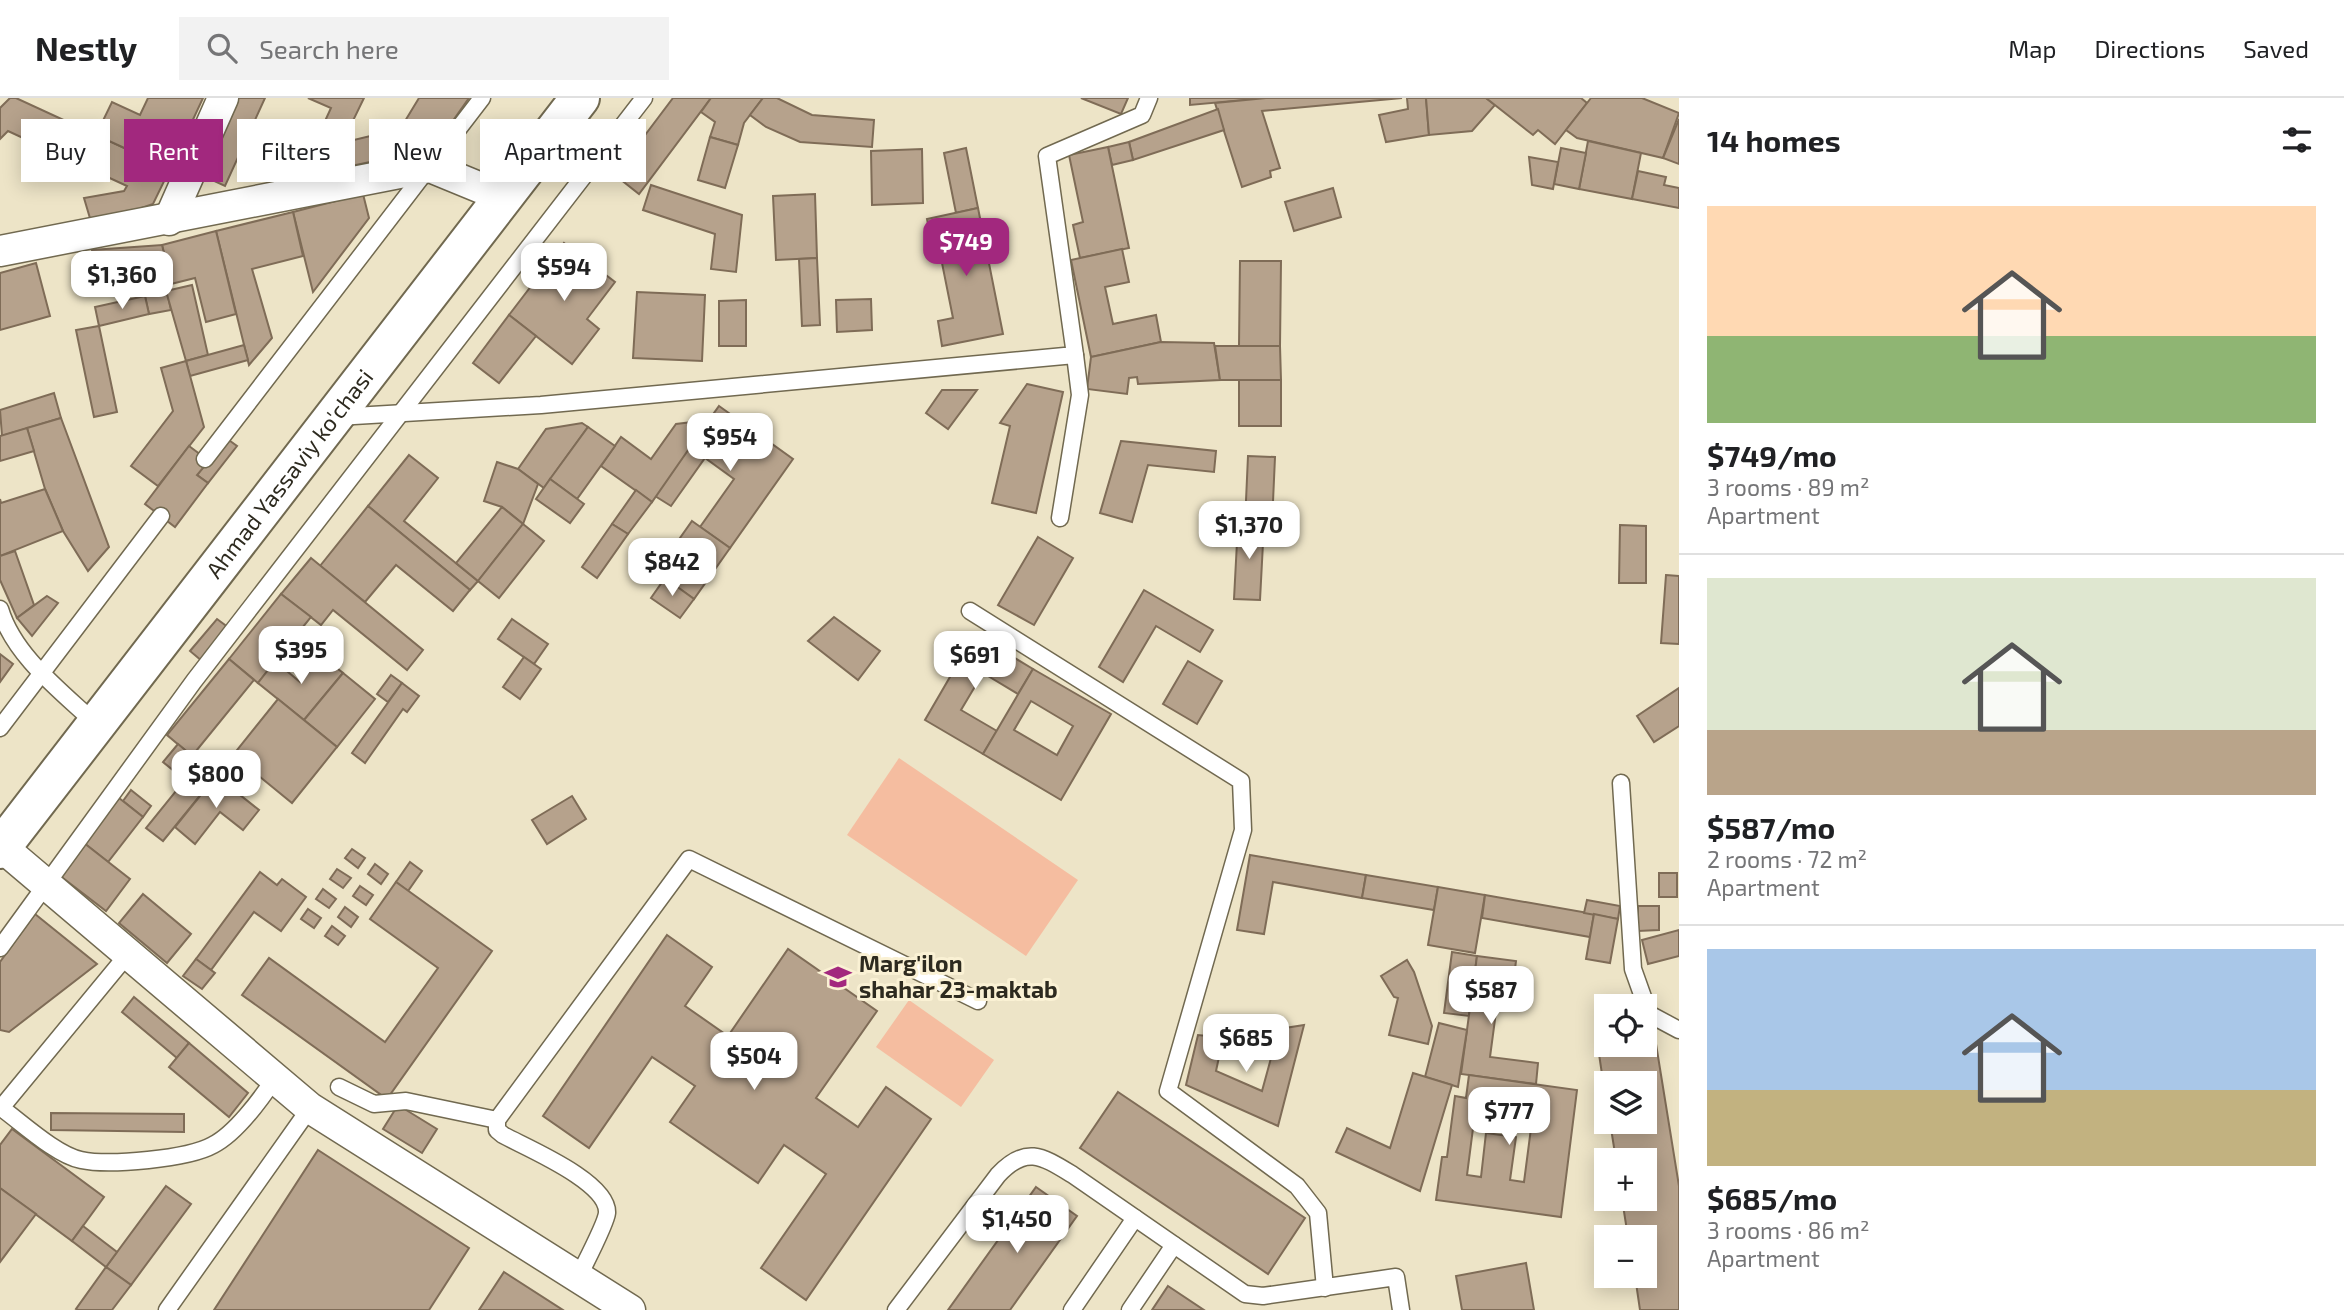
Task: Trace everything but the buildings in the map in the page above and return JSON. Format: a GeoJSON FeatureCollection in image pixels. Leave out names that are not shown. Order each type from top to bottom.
{"type":"FeatureCollection","features":[{"type":"Feature","properties":{"kind":"main road","name":"Ahmad Yassaviy ko'chasi"},"geometry":{"type":"LineString","coordinates":[[1,848],[580,98]]}},
{"type":"Feature","properties":{"kind":"street"},"geometry":{"type":"LineString","coordinates":[[169,219],[223,98]]}},
{"type":"Feature","properties":{"kind":"street"},"geometry":{"type":"LineString","coordinates":[[0,251],[369,179]]}},
{"type":"Feature","properties":{"kind":"street"},"geometry":{"type":"LineString","coordinates":[[466,182],[503,197]]}},
{"type":"Feature","properties":{"kind":"street"},"geometry":{"type":"LineString","coordinates":[[1,848],[310,1108],[630,1310]]}},
{"type":"Feature","properties":{"kind":"lane"},"geometry":{"type":"LineString","coordinates":[[466,119],[482,98]]}},
{"type":"Feature","properties":{"kind":"lane"},"geometry":{"type":"LineString","coordinates":[[0,948],[194,681],[644,98]]}},
{"type":"Feature","properties":{"kind":"lane"},"geometry":{"type":"LineString","coordinates":[[1060,518],[1080,395],[1047,156],[1142,115],[1149,98]]}},
{"type":"Feature","properties":{"kind":"lane"},"geometry":{"type":"LineString","coordinates":[[205,459],[417,182]]}},
{"type":"Feature","properties":{"kind":"lane"},"geometry":{"type":"LineString","coordinates":[[331,418],[541,404],[1075,355]]}},
{"type":"Feature","properties":{"kind":"lane"},"geometry":{"type":"LineString","coordinates":[[0,728],[161,516]]}},
{"type":"Feature","properties":{"kind":"lane"},"geometry":{"type":"LineString","coordinates":[[0,609],[13,636],[41,672],[96,724]]}},
{"type":"Feature","properties":{"kind":"lane"},"geometry":{"type":"LineString","coordinates":[[970,611],[1241,781],[1242,830],[1168,1091],[1297,1186],[1318,1213],[1325,1288]]}},
{"type":"Feature","properties":{"kind":"lane"},"geometry":{"type":"LineString","coordinates":[[1621,783],[1633,969],[1649,1014],[1679,1030]]}},
{"type":"Feature","properties":{"kind":"lane"},"geometry":{"type":"LineString","coordinates":[[578,1278],[607,1214],[602,1196],[569,1170],[503,1135],[497,1130],[497,1120],[689,859],[978,1001]]}},
{"type":"Feature","properties":{"kind":"lane"},"geometry":{"type":"LineString","coordinates":[[128,954],[1,1107],[47,1142],[79,1160],[140,1161],[214,1145],[257,1104],[275,1078]]}},
{"type":"Feature","properties":{"kind":"lane"},"geometry":{"type":"LineString","coordinates":[[339,1087],[374,1104],[406,1101],[497,1120]]}},
{"type":"Feature","properties":{"kind":"lane"},"geometry":{"type":"LineString","coordinates":[[167,1310],[310,1108]]}},
{"type":"Feature","properties":{"kind":"lane"},"geometry":{"type":"LineString","coordinates":[[897,1310],[1011,1161],[1029,1155],[1047,1159],[1135,1218],[1246,1302],[1263,1296],[1396,1278],[1401,1310]]}},
{"type":"Feature","properties":{"kind":"lane"},"geometry":{"type":"LineString","coordinates":[[1072,1310],[1135,1218]]}},
{"type":"Feature","properties":{"kind":"lane"},"geometry":{"type":"LineString","coordinates":[[1130,1310],[1174,1245]]}},
{"type":"Feature","properties":{"kind":"shaded area"},"geometry":{"type":"Polygon","coordinates":[[[899,758],[1078,880],[1026,956],[847,835],[899,758]]]}},
{"type":"Feature","properties":{"kind":"shaded area"},"geometry":{"type":"Polygon","coordinates":[[[909,1000],[994,1060],[961,1107],[876,1047],[909,1000]]]}},
{"type":"Feature","properties":{"kind":"place","name":"Marg'ilon shahar 23-maktab"},"geometry":{"type":"Point","coordinates":[838,977]}}]}
